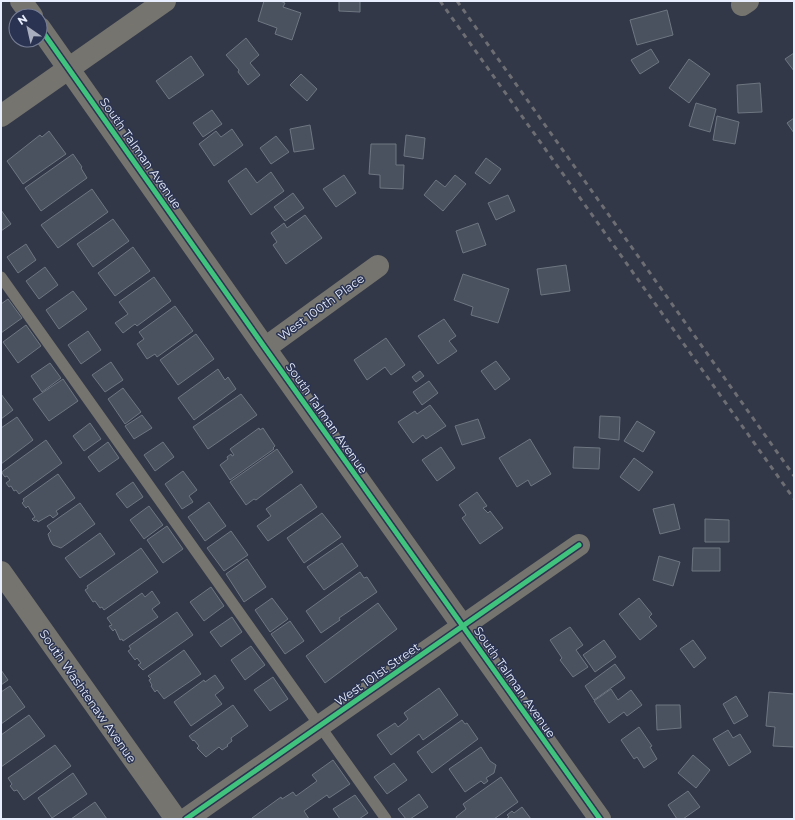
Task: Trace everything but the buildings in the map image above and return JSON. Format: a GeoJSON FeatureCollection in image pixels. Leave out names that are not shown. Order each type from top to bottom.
{"type":"FeatureCollection","features":[{"type":"Feature","properties":{"kind":"street"},"geometry":{"type":"LineString","coordinates":[[1,116],[165,1]]}},
{"type":"Feature","properties":{"kind":"street","name":"South Talman Avenue"},"geometry":{"type":"LineString","coordinates":[[48,39],[265,348],[600,819]]}},
{"type":"Feature","properties":{"kind":"street","name":"West 100th Place"},"geometry":{"type":"LineString","coordinates":[[265,348],[378,266]]}},
{"type":"Feature","properties":{"kind":"street","name":"West 101st Street"},"geometry":{"type":"LineString","coordinates":[[186,819],[579,545]]}},
{"type":"Feature","properties":{"kind":"street","name":"South Washtenaw Avenue"},"geometry":{"type":"LineString","coordinates":[[1,572],[176,819]]}},
{"type":"Feature","properties":{"kind":"lane"},"geometry":{"type":"LineString","coordinates":[[1,277],[386,819]]}},
{"type":"Feature","properties":{"kind":"railway"},"geometry":{"type":"LineString","coordinates":[[440,1],[794,499]]}},
{"type":"Feature","properties":{"kind":"railway"},"geometry":{"type":"LineString","coordinates":[[457,1],[794,476]]}},
{"type":"Feature","properties":{"kind":"cycle path"},"geometry":{"type":"LineString","coordinates":[[48,39],[265,348],[600,819]]}},
{"type":"Feature","properties":{"kind":"cycle path"},"geometry":{"type":"LineString","coordinates":[[186,819],[579,545]]}}]}
